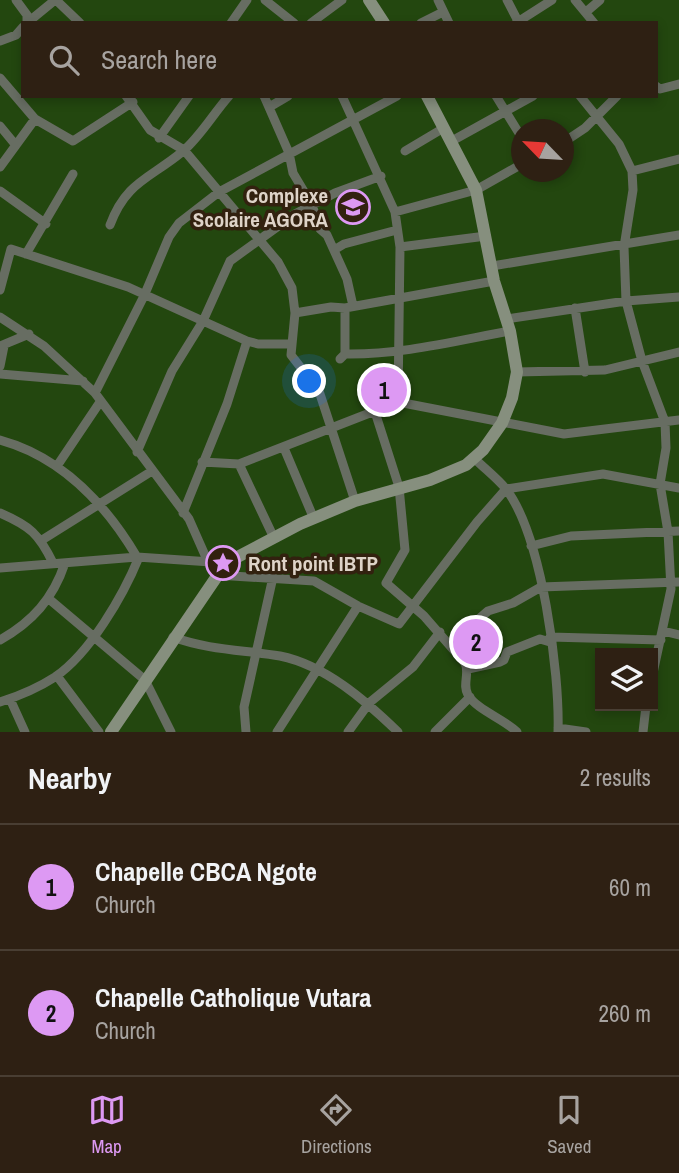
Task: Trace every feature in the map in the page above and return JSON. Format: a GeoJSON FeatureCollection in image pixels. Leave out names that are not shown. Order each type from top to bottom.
{"type":"FeatureCollection","features":[{"type":"Feature","properties":{"kind":"street"},"geometry":{"type":"LineString","coordinates":[[16,0],[27,15],[27,21]]}},
{"type":"Feature","properties":{"kind":"street"},"geometry":{"type":"LineString","coordinates":[[29,21],[55,0],[78,21]]}},
{"type":"Feature","properties":{"kind":"street"},"geometry":{"type":"LineString","coordinates":[[232,21],[247,0]]}},
{"type":"Feature","properties":{"kind":"street"},"geometry":{"type":"LineString","coordinates":[[265,0],[291,21]]}},
{"type":"Feature","properties":{"kind":"street"},"geometry":{"type":"LineString","coordinates":[[314,21],[342,0]]}},
{"type":"Feature","properties":{"kind":"street"},"geometry":{"type":"LineString","coordinates":[[369,0],[383,21]]}},
{"type":"Feature","properties":{"kind":"street"},"geometry":{"type":"LineString","coordinates":[[438,0],[448,21]]}},
{"type":"Feature","properties":{"kind":"street"},"geometry":{"type":"LineString","coordinates":[[507,0],[518,21]]}},
{"type":"Feature","properties":{"kind":"street"},"geometry":{"type":"LineString","coordinates":[[520,21],[552,0]]}},
{"type":"Feature","properties":{"kind":"street"},"geometry":{"type":"LineString","coordinates":[[575,0],[593,21]]}},
{"type":"Feature","properties":{"kind":"street"},"geometry":{"type":"LineString","coordinates":[[586,12],[600,0]]}},
{"type":"Feature","properties":{"kind":"street"},"geometry":{"type":"LineString","coordinates":[[425,21],[443,12]]}},
{"type":"Feature","properties":{"kind":"street"},"geometry":{"type":"LineString","coordinates":[[0,41],[21,29]]}},
{"type":"Feature","properties":{"kind":"street"},"geometry":{"type":"LineString","coordinates":[[0,78],[35,118],[73,141],[129,99],[150,130],[159,138],[184,150],[260,238],[292,288],[295,313],[291,355],[319,391],[333,427],[355,501]]}},
{"type":"Feature","properties":{"kind":"street"},"geometry":{"type":"LineString","coordinates":[[658,88],[679,84]]}},
{"type":"Feature","properties":{"kind":"street"},"geometry":{"type":"LineString","coordinates":[[159,138],[187,98]]}},
{"type":"Feature","properties":{"kind":"street"},"geometry":{"type":"LineString","coordinates":[[110,225],[119,201],[128,191],[184,150],[227,98]]}},
{"type":"Feature","properties":{"kind":"street"},"geometry":{"type":"LineString","coordinates":[[265,98],[289,153],[293,173],[312,205],[320,229],[327,235],[347,279],[349,307],[342,357],[462,342],[508,325],[575,308],[626,300],[679,297]]}},
{"type":"Feature","properties":{"kind":"street"},"geometry":{"type":"LineString","coordinates":[[271,107],[285,98]]}},
{"type":"Feature","properties":{"kind":"street"},"geometry":{"type":"LineString","coordinates":[[343,98],[381,176],[395,212],[400,247],[398,402]]}},
{"type":"Feature","properties":{"kind":"street"},"geometry":{"type":"LineString","coordinates":[[57,466],[98,398],[173,229],[219,192],[393,98]]}},
{"type":"Feature","properties":{"kind":"street"},"geometry":{"type":"LineString","coordinates":[[111,732],[173,637],[226,563],[355,501],[430,480],[475,459],[502,423],[512,398],[517,372],[508,325],[494,281],[476,190],[428,98]]}},
{"type":"Feature","properties":{"kind":"street"},"geometry":{"type":"LineString","coordinates":[[497,98],[511,119]]}},
{"type":"Feature","properties":{"kind":"street"},"geometry":{"type":"LineString","coordinates":[[450,142],[529,98]]}},
{"type":"Feature","properties":{"kind":"street"},"geometry":{"type":"LineString","coordinates":[[582,98],[619,144],[632,172],[633,190],[624,247],[626,300],[642,361],[665,422],[666,448],[660,484],[674,582],[658,652]]}},
{"type":"Feature","properties":{"kind":"street"},"geometry":{"type":"LineString","coordinates":[[574,134],[615,98]]}},
{"type":"Feature","properties":{"kind":"street"},"geometry":{"type":"LineString","coordinates":[[0,167],[35,118]]}},
{"type":"Feature","properties":{"kind":"street"},"geometry":{"type":"LineString","coordinates":[[0,125],[14,144]]}},
{"type":"Feature","properties":{"kind":"street"},"geometry":{"type":"LineString","coordinates":[[405,152],[442,129]]}},
{"type":"Feature","properties":{"kind":"street"},"geometry":{"type":"LineString","coordinates":[[632,172],[679,159]]}},
{"type":"Feature","properties":{"kind":"street"},"geometry":{"type":"LineString","coordinates":[[395,212],[476,190],[511,170]]}},
{"type":"Feature","properties":{"kind":"street"},"geometry":{"type":"LineString","coordinates":[[26,254],[73,174]]}},
{"type":"Feature","properties":{"kind":"street"},"geometry":{"type":"LineString","coordinates":[[137,452],[172,371],[203,321],[225,268],[243,250],[312,205],[381,176]]}},
{"type":"Feature","properties":{"kind":"street"},"geometry":{"type":"LineString","coordinates":[[0,191],[46,224]]}},
{"type":"Feature","properties":{"kind":"street"},"geometry":{"type":"LineString","coordinates":[[334,250],[344,244],[397,230]]}},
{"type":"Feature","properties":{"kind":"street"},"geometry":{"type":"LineString","coordinates":[[492,266],[624,247],[679,235]]}},
{"type":"Feature","properties":{"kind":"street"},"geometry":{"type":"LineString","coordinates":[[400,247],[486,236]]}},
{"type":"Feature","properties":{"kind":"street"},"geometry":{"type":"LineString","coordinates":[[0,290],[11,249],[128,287],[247,341],[258,344],[290,344]]}},
{"type":"Feature","properties":{"kind":"street"},"geometry":{"type":"LineString","coordinates":[[295,313],[349,307],[494,281]]}},
{"type":"Feature","properties":{"kind":"street"},"geometry":{"type":"LineString","coordinates":[[575,308],[585,372]]}},
{"type":"Feature","properties":{"kind":"street"},"geometry":{"type":"LineString","coordinates":[[0,317],[29,334],[98,398],[183,513],[199,537],[208,562]]}},
{"type":"Feature","properties":{"kind":"street"},"geometry":{"type":"LineString","coordinates":[[0,366],[2,346],[29,334]]}},
{"type":"Feature","properties":{"kind":"street"},"geometry":{"type":"LineString","coordinates":[[183,513],[227,404],[247,341]]}},
{"type":"Feature","properties":{"kind":"street"},"geometry":{"type":"LineString","coordinates":[[517,372],[585,372],[679,352]]}},
{"type":"Feature","properties":{"kind":"street"},"geometry":{"type":"LineString","coordinates":[[0,374],[83,382]]}},
{"type":"Feature","properties":{"kind":"street"},"geometry":{"type":"LineString","coordinates":[[202,463],[239,464],[398,402],[564,434],[679,420]]}},
{"type":"Feature","properties":{"kind":"street"},"geometry":{"type":"LineString","coordinates":[[375,412],[399,487],[405,550],[386,583],[450,644],[468,669],[466,688],[470,697],[517,732]]}},
{"type":"Feature","properties":{"kind":"street"},"geometry":{"type":"LineString","coordinates":[[0,440],[21,446],[57,466],[101,505],[118,525],[138,557]]}},
{"type":"Feature","properties":{"kind":"street"},"geometry":{"type":"LineString","coordinates":[[284,448],[314,519]]}},
{"type":"Feature","properties":{"kind":"street"},"geometry":{"type":"LineString","coordinates":[[475,459],[506,489],[531,546],[550,640],[558,730],[586,732]]}},
{"type":"Feature","properties":{"kind":"street"},"geometry":{"type":"LineString","coordinates":[[239,464],[274,538]]}},
{"type":"Feature","properties":{"kind":"street"},"geometry":{"type":"LineString","coordinates":[[42,540],[152,471]]}},
{"type":"Feature","properties":{"kind":"street"},"geometry":{"type":"LineString","coordinates":[[216,575],[314,581],[358,606],[399,624],[477,522],[506,489],[603,474],[679,488]]}},
{"type":"Feature","properties":{"kind":"street"},"geometry":{"type":"LineString","coordinates":[[0,513],[20,522],[42,540],[53,563]]}},
{"type":"Feature","properties":{"kind":"street"},"geometry":{"type":"LineString","coordinates":[[531,546],[571,536],[679,531]]}},
{"type":"Feature","properties":{"kind":"street"},"geometry":{"type":"LineString","coordinates":[[0,568],[138,557],[226,563]]}},
{"type":"Feature","properties":{"kind":"street"},"geometry":{"type":"LineString","coordinates":[[0,702],[57,676],[121,598],[138,557]]}},
{"type":"Feature","properties":{"kind":"street"},"geometry":{"type":"LineString","coordinates":[[0,640],[25,623],[49,599],[65,563]]}},
{"type":"Feature","properties":{"kind":"street"},"geometry":{"type":"LineString","coordinates":[[246,732],[244,707],[272,577]]}},
{"type":"Feature","properties":{"kind":"street"},"geometry":{"type":"LineString","coordinates":[[450,644],[488,611],[513,603],[541,587],[674,582]]}},
{"type":"Feature","properties":{"kind":"street"},"geometry":{"type":"LineString","coordinates":[[49,599],[145,680],[171,732]]}},
{"type":"Feature","properties":{"kind":"street"},"geometry":{"type":"LineString","coordinates":[[277,732],[358,606]]}},
{"type":"Feature","properties":{"kind":"street"},"geometry":{"type":"LineString","coordinates":[[348,732],[369,704],[413,667],[440,632]]}},
{"type":"Feature","properties":{"kind":"street"},"geometry":{"type":"LineString","coordinates":[[468,669],[505,660],[507,652],[540,639],[679,635]]}},
{"type":"Feature","properties":{"kind":"street"},"geometry":{"type":"LineString","coordinates":[[173,637],[220,649],[283,657],[318,671],[369,704],[398,732]]}},
{"type":"Feature","properties":{"kind":"street"},"geometry":{"type":"LineString","coordinates":[[57,676],[99,732]]}},
{"type":"Feature","properties":{"kind":"street"},"geometry":{"type":"LineString","coordinates":[[435,732],[470,697]]}},
{"type":"Feature","properties":{"kind":"street"},"geometry":{"type":"LineString","coordinates":[[10,699],[25,732]]}},
{"type":"Feature","properties":{"kind":"street"},"geometry":{"type":"LineString","coordinates":[[643,732],[645,711]]}},
{"type":"Feature","properties":{"kind":"green space"},"geometry":{"type":"Polygon","coordinates":[[[0,0],[679,0],[679,732],[0,732],[0,0]]]}},
{"type":"Feature","properties":{"kind":"place","name":"Complexe Scolaire AGORA"},"geometry":{"type":"Point","coordinates":[353,207]}},
{"type":"Feature","properties":{"kind":"place","name":"Chapelle CBCA Ngote"},"geometry":{"type":"Point","coordinates":[384,390]}},
{"type":"Feature","properties":{"kind":"place","name":"Ront point IBTP"},"geometry":{"type":"Point","coordinates":[223,563]}},
{"type":"Feature","properties":{"kind":"place","name":"Chapelle Catholique Vutara"},"geometry":{"type":"Point","coordinates":[476,642]}}]}
